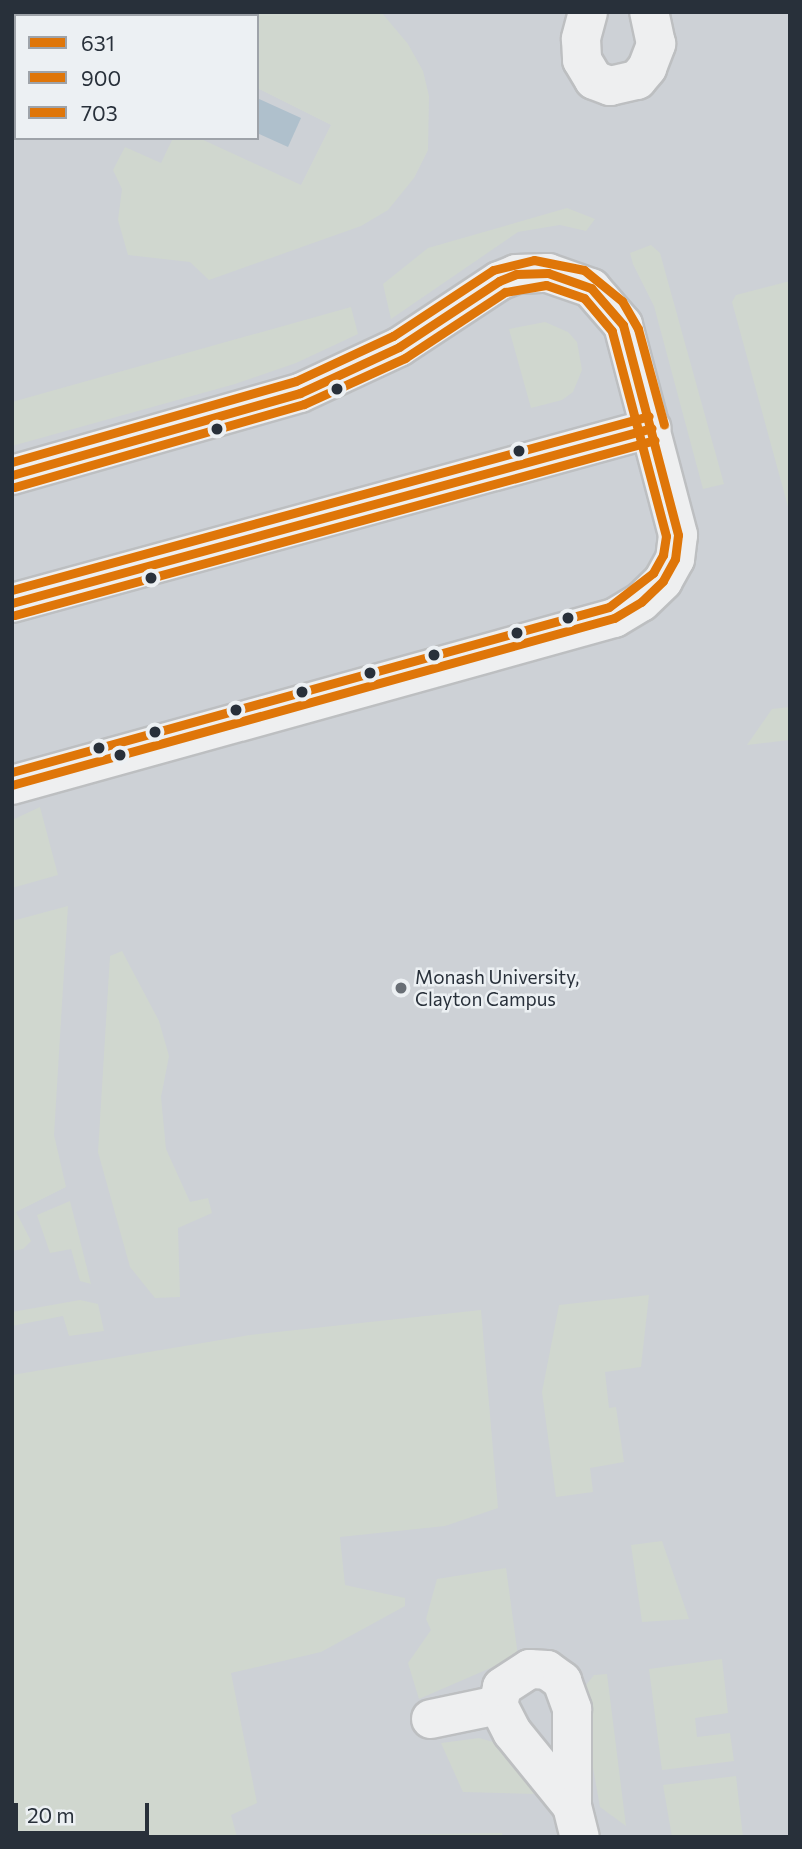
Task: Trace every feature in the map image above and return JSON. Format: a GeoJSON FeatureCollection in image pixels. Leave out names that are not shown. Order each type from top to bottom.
{"type":"FeatureCollection","features":[{"type":"Feature","properties":{"kind":"street"},"geometry":{"type":"LineString","coordinates":[[588,12],[581,39],[582,60],[594,80],[610,86],[637,80],[647,68],[656,44],[649,12]]}},
{"type":"Feature","properties":{"kind":"street"},"geometry":{"type":"LineString","coordinates":[[12,475],[300,393],[399,346],[499,281],[535,272],[579,281],[612,309],[626,333],[676,513],[677,551],[659,587],[622,614],[12,786]]}},
{"type":"Feature","properties":{"kind":"street"},"geometry":{"type":"LineString","coordinates":[[12,603],[652,428]]}},
{"type":"Feature","properties":{"kind":"street"},"geometry":{"type":"LineString","coordinates":[[530,1669],[547,1670],[562,1681],[572,1709],[576,1822],[512,1732],[498,1704],[502,1687],[530,1669]]}},
{"type":"Feature","properties":{"kind":"street"},"geometry":{"type":"LineString","coordinates":[[431,1719],[498,1704]]}},
{"type":"Feature","properties":{"kind":"shaded area","name":"Monash University, Clayton Campus"},"geometry":{"type":"Polygon","coordinates":[[[12,12],[790,12],[790,1837],[12,1837],[12,12]]]}},
{"type":"Feature","properties":{"kind":"shaded area"},"geometry":{"type":"Polygon","coordinates":[[[381,12],[408,44],[423,71],[429,96],[428,150],[414,178],[388,210],[361,226],[209,280],[190,262],[128,255],[118,220],[122,189],[113,170],[125,147],[161,163],[172,140],[203,140],[301,185],[331,125],[259,89],[259,14],[164,14],[381,12]]]}},
{"type":"Feature","properties":{"kind":"shaded area"},"geometry":{"type":"Polygon","coordinates":[[[567,208],[595,219],[586,231],[560,225],[518,232],[391,319],[383,284],[428,248],[567,208]]]}},
{"type":"Feature","properties":{"kind":"shaded area"},"geometry":{"type":"Polygon","coordinates":[[[651,245],[660,253],[724,484],[703,489],[654,306],[633,264],[630,253],[651,245]]]}},
{"type":"Feature","properties":{"kind":"shaded area"},"geometry":{"type":"Polygon","coordinates":[[[790,281],[790,514],[732,302],[736,295],[790,281]]]}},
{"type":"Feature","properties":{"kind":"shaded area"},"geometry":{"type":"Polygon","coordinates":[[[351,307],[358,334],[296,363],[235,384],[12,446],[12,402],[351,307]]]}},
{"type":"Feature","properties":{"kind":"shaded area"},"geometry":{"type":"Polygon","coordinates":[[[545,322],[568,332],[577,342],[582,370],[573,392],[562,400],[531,408],[509,329],[545,322]]]}},
{"type":"Feature","properties":{"kind":"shaded area"},"geometry":{"type":"Polygon","coordinates":[[[790,707],[790,740],[747,745],[772,709],[790,707]]]}},
{"type":"Feature","properties":{"kind":"shaded area"},"geometry":{"type":"Polygon","coordinates":[[[40,807],[58,875],[12,888],[12,820],[40,807]]]}},
{"type":"Feature","properties":{"kind":"shaded area"},"geometry":{"type":"Polygon","coordinates":[[[68,906],[54,1135],[66,1187],[16,1212],[31,1241],[23,1249],[12,1251],[12,921],[68,906]]]}},
{"type":"Feature","properties":{"kind":"shaded area"},"geometry":{"type":"Polygon","coordinates":[[[122,951],[159,1021],[169,1056],[161,1097],[166,1149],[190,1202],[208,1198],[212,1213],[178,1228],[180,1297],[155,1298],[130,1267],[98,1152],[110,956],[122,951]]]}},
{"type":"Feature","properties":{"kind":"shaded area"},"geometry":{"type":"Polygon","coordinates":[[[70,1201],[91,1284],[80,1281],[71,1249],[50,1253],[37,1215],[70,1201]]]}},
{"type":"Feature","properties":{"kind":"shaded area"},"geometry":{"type":"Polygon","coordinates":[[[649,1295],[641,1367],[605,1372],[609,1408],[616,1407],[624,1462],[590,1468],[593,1492],[556,1497],[542,1392],[559,1305],[649,1295]]]}},
{"type":"Feature","properties":{"kind":"shaded area"},"geometry":{"type":"Polygon","coordinates":[[[80,1300],[98,1304],[104,1331],[69,1336],[63,1316],[12,1326],[12,1312],[80,1300]]]}},
{"type":"Feature","properties":{"kind":"shaded area"},"geometry":{"type":"Polygon","coordinates":[[[481,1310],[498,1508],[445,1526],[340,1537],[345,1585],[405,1598],[405,1606],[321,1652],[231,1673],[257,1803],[231,1815],[237,1837],[12,1837],[12,1375],[250,1335],[481,1310]]]}},
{"type":"Feature","properties":{"kind":"shaded area"},"geometry":{"type":"Polygon","coordinates":[[[662,1541],[689,1619],[642,1622],[631,1545],[662,1541]]]}},
{"type":"Feature","properties":{"kind":"shaded area"},"geometry":{"type":"Polygon","coordinates":[[[506,1568],[518,1656],[419,1699],[408,1663],[431,1630],[426,1619],[437,1579],[506,1568]]]}},
{"type":"Feature","properties":{"kind":"shaded area"},"geometry":{"type":"Polygon","coordinates":[[[722,1659],[728,1713],[695,1718],[697,1737],[730,1733],[734,1761],[662,1770],[649,1669],[722,1659]]]}},
{"type":"Feature","properties":{"kind":"shaded area"},"geometry":{"type":"Polygon","coordinates":[[[607,1674],[626,1826],[600,1807],[590,1751],[586,1685],[594,1675],[607,1674]]]}},
{"type":"Feature","properties":{"kind":"shaded area"},"geometry":{"type":"Polygon","coordinates":[[[479,1738],[504,1745],[529,1779],[534,1794],[463,1792],[441,1743],[479,1738]]]}},
{"type":"Feature","properties":{"kind":"shaded area"},"geometry":{"type":"Polygon","coordinates":[[[736,1776],[743,1837],[672,1837],[663,1785],[736,1776]]]}},
{"type":"Feature","properties":{"kind":"shaded area"},"geometry":{"type":"Polygon","coordinates":[[[502,1833],[503,1837],[299,1837],[302,1836],[502,1833]]]}},
{"type":"Feature","properties":{"kind":"water"},"geometry":{"type":"Polygon","coordinates":[[[259,99],[301,118],[288,147],[259,134],[259,99]]]}},
{"type":"Feature","properties":{"kind":"transit line","name":"703"},"geometry":{"type":"LineString","coordinates":[[12,462],[296,381],[393,336],[493,270],[534,260],[584,270],[622,301],[638,329],[664,425]]}},
{"type":"Feature","properties":{"kind":"transit line","name":"631"},"geometry":{"type":"LineString","coordinates":[[12,475],[300,393],[399,347],[499,281],[516,274],[548,273],[591,288],[623,325],[678,535],[675,559],[663,581],[641,602],[614,618],[12,785]]}},
{"type":"Feature","properties":{"kind":"transit line","name":"900"},"geometry":{"type":"LineString","coordinates":[[12,772],[609,607],[653,573],[663,555],[666,536],[612,331],[584,298],[546,285],[505,292],[405,358],[304,404],[15,487]]}},
{"type":"Feature","properties":{"kind":"transit line","name":"703"},"geometry":{"type":"LineString","coordinates":[[12,590],[649,416]]}},
{"type":"Feature","properties":{"kind":"transit line","name":"631"},"geometry":{"type":"LineString","coordinates":[[12,603],[652,428]]}},
{"type":"Feature","properties":{"kind":"transit line","name":"900"},"geometry":{"type":"LineString","coordinates":[[15,615],[655,440]]}},
{"type":"Feature","properties":{"kind":"place","name":"Monash University, Clayton Campus"},"geometry":{"type":"Point","coordinates":[401,988]}}]}
